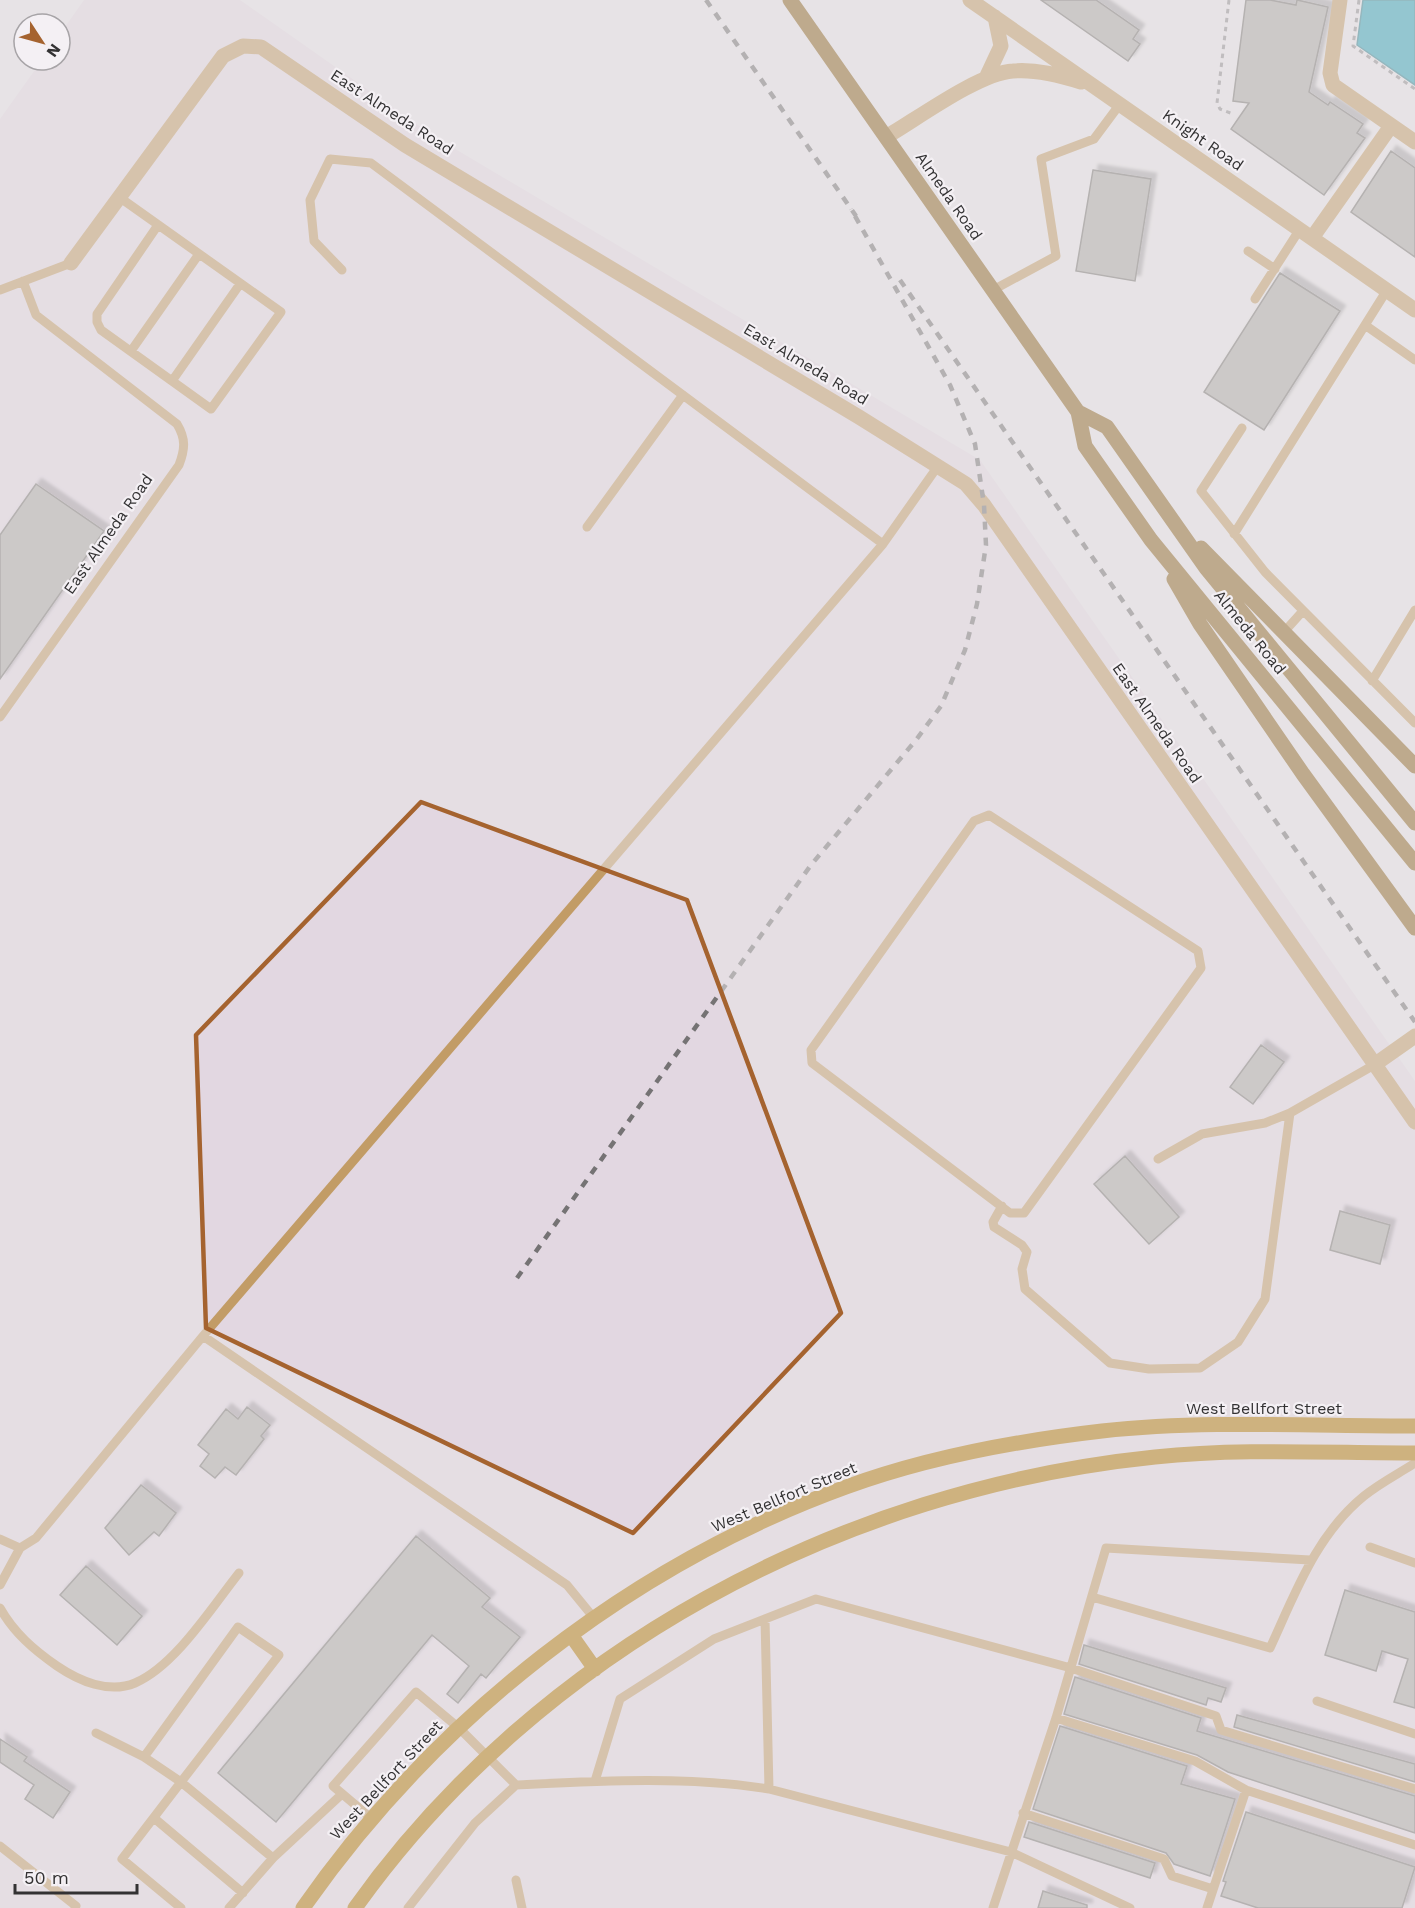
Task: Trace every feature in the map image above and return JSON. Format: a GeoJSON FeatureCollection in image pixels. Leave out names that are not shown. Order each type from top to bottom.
{"type":"FeatureCollection","features":[{"type":"Feature","properties":{"kind":"main road","name":"Almeda Road"},"geometry":{"type":"LineString","coordinates":[[790,0],[1078,412],[1085,446],[1151,540],[1415,863]]}},
{"type":"Feature","properties":{"kind":"main road","name":"Almeda Road"},"geometry":{"type":"LineString","coordinates":[[1078,412],[1107,427],[1163,510],[1206,568],[1415,823]]}},
{"type":"Feature","properties":{"kind":"main road"},"geometry":{"type":"LineString","coordinates":[[1163,510],[1415,766]]}},
{"type":"Feature","properties":{"kind":"main road"},"geometry":{"type":"LineString","coordinates":[[1151,540],[1200,624],[1303,774],[1415,928]]}},
{"type":"Feature","properties":{"kind":"main road","name":"West Bellfort Street"},"geometry":{"type":"LineString","coordinates":[[303,1908],[338,1859],[372,1819],[459,1728],[529,1667],[594,1618],[660,1576],[731,1537],[832,1492],[876,1477],[961,1454],[1059,1437],[1141,1428],[1415,1426]]}},
{"type":"Feature","properties":{"kind":"main road"},"geometry":{"type":"LineString","coordinates":[[355,1908],[418,1830],[489,1757],[595,1669],[665,1622],[740,1580],[795,1553],[919,1506],[1026,1478],[1124,1460],[1210,1453],[1415,1453]]}},
{"type":"Feature","properties":{"kind":"main road"},"geometry":{"type":"LineString","coordinates":[[571,1635],[595,1669]]}},
{"type":"Feature","properties":{"kind":"street","name":"Knight Road"},"geometry":{"type":"LineString","coordinates":[[970,0],[1415,310]]}},
{"type":"Feature","properties":{"kind":"street"},"geometry":{"type":"LineString","coordinates":[[1340,0],[1330,73],[1333,85],[1415,142]]}},
{"type":"Feature","properties":{"kind":"street"},"geometry":{"type":"LineString","coordinates":[[986,78],[1001,46],[995,17]]}},
{"type":"Feature","properties":{"kind":"street","name":"East Almeda Road"},"geometry":{"type":"LineString","coordinates":[[70,263],[223,56],[243,46],[261,47],[405,145],[938,466],[966,484],[984,505],[1415,1122]]}},
{"type":"Feature","properties":{"kind":"street"},"geometry":{"type":"LineString","coordinates":[[886,137],[986,78],[1011,70],[1058,74],[1098,88]]}},
{"type":"Feature","properties":{"kind":"street"},"geometry":{"type":"LineString","coordinates":[[1306,233],[1391,126]]}},
{"type":"Feature","properties":{"kind":"street"},"geometry":{"type":"LineString","coordinates":[[1374,1065],[1415,1036]]}},
{"type":"Feature","properties":{"kind":"lane"},"geometry":{"type":"LineString","coordinates":[[993,290],[1056,256],[1041,159],[1094,139],[1120,104]]}},
{"type":"Feature","properties":{"kind":"lane"},"geometry":{"type":"LineString","coordinates":[[342,270],[314,241],[310,200],[330,159],[371,163],[883,544]]}},
{"type":"Feature","properties":{"kind":"lane"},"geometry":{"type":"LineString","coordinates":[[119,197],[281,312],[211,408],[101,330],[97,322],[98,314],[158,225]]}},
{"type":"Feature","properties":{"kind":"lane"},"geometry":{"type":"LineString","coordinates":[[1255,299],[1275,269],[1306,233]]}},
{"type":"Feature","properties":{"kind":"lane"},"geometry":{"type":"LineString","coordinates":[[1248,251],[1275,269]]}},
{"type":"Feature","properties":{"kind":"lane"},"geometry":{"type":"LineString","coordinates":[[131,351],[199,254]]}},
{"type":"Feature","properties":{"kind":"lane","name":"East Almeda Road"},"geometry":{"type":"LineString","coordinates":[[0,290],[70,263]]}},
{"type":"Feature","properties":{"kind":"lane","name":"East Almeda Road"},"geometry":{"type":"LineString","coordinates":[[0,717],[179,465],[185,451],[183,435],[177,424],[36,315],[23,281]]}},
{"type":"Feature","properties":{"kind":"lane"},"geometry":{"type":"LineString","coordinates":[[172,381],[240,284]]}},
{"type":"Feature","properties":{"kind":"lane"},"geometry":{"type":"LineString","coordinates":[[1234,534],[1387,290]]}},
{"type":"Feature","properties":{"kind":"lane"},"geometry":{"type":"LineString","coordinates":[[1365,325],[1415,360]]}},
{"type":"Feature","properties":{"kind":"lane"},"geometry":{"type":"LineString","coordinates":[[587,527],[682,395]]}},
{"type":"Feature","properties":{"kind":"lane"},"geometry":{"type":"LineString","coordinates":[[1242,428],[1201,491],[1234,534],[1302,612],[1415,723]]}},
{"type":"Feature","properties":{"kind":"lane"},"geometry":{"type":"LineString","coordinates":[[0,1585],[20,1548],[36,1538],[203,1336],[883,544],[938,466]]}},
{"type":"Feature","properties":{"kind":"lane"},"geometry":{"type":"LineString","coordinates":[[1372,681],[1415,610]]}},
{"type":"Feature","properties":{"kind":"lane"},"geometry":{"type":"LineString","coordinates":[[1284,632],[1302,612]]}},
{"type":"Feature","properties":{"kind":"lane"},"geometry":{"type":"LineString","coordinates":[[990,815],[1198,951],[1201,968],[1024,1213],[1011,1213],[1002,1206],[812,1063],[811,1050],[974,821],[990,815]]}},
{"type":"Feature","properties":{"kind":"lane"},"geometry":{"type":"LineString","coordinates":[[1158,1159],[1202,1134],[1265,1123],[1290,1113],[1374,1065]]}},
{"type":"Feature","properties":{"kind":"lane"},"geometry":{"type":"LineString","coordinates":[[1002,1206],[993,1221],[994,1227],[1022,1245],[1027,1252],[1022,1269],[1025,1289],[1110,1363],[1149,1369],[1200,1368],[1238,1342],[1265,1299],[1290,1113]]}},
{"type":"Feature","properties":{"kind":"lane"},"geometry":{"type":"LineString","coordinates":[[203,1336],[567,1585],[594,1618]]}},
{"type":"Feature","properties":{"kind":"lane"},"geometry":{"type":"LineString","coordinates":[[1092,1597],[1270,1648],[1310,1560],[1364,1496],[1415,1463]]}},
{"type":"Feature","properties":{"kind":"lane"},"geometry":{"type":"LineString","coordinates":[[0,1539],[20,1548]]}},
{"type":"Feature","properties":{"kind":"lane"},"geometry":{"type":"LineString","coordinates":[[1370,1547],[1415,1563]]}},
{"type":"Feature","properties":{"kind":"lane"},"geometry":{"type":"LineString","coordinates":[[993,1908],[1056,1718],[1106,1548],[1310,1560]]}},
{"type":"Feature","properties":{"kind":"lane"},"geometry":{"type":"LineString","coordinates":[[0,1608],[8,1621],[31,1647],[69,1674],[97,1685],[120,1686],[135,1683],[160,1667],[239,1574]]}},
{"type":"Feature","properties":{"kind":"lane"},"geometry":{"type":"LineString","coordinates":[[595,1781],[620,1699],[714,1639],[816,1599],[1071,1668],[1216,1716],[1221,1730],[1415,1789]]}},
{"type":"Feature","properties":{"kind":"lane"},"geometry":{"type":"LineString","coordinates":[[765,1619],[769,1789]]}},
{"type":"Feature","properties":{"kind":"lane"},"geometry":{"type":"LineString","coordinates":[[144,1757],[238,1627],[279,1655],[122,1859],[181,1908]]}},
{"type":"Feature","properties":{"kind":"lane"},"geometry":{"type":"LineString","coordinates":[[372,1819],[333,1786],[417,1692],[459,1728],[516,1785]]}},
{"type":"Feature","properties":{"kind":"lane"},"geometry":{"type":"LineString","coordinates":[[1317,1701],[1415,1734]]}},
{"type":"Feature","properties":{"kind":"lane"},"geometry":{"type":"LineString","coordinates":[[1056,1718],[1195,1761],[1246,1790],[1415,1845]]}},
{"type":"Feature","properties":{"kind":"lane"},"geometry":{"type":"LineString","coordinates":[[96,1733],[144,1757],[181,1782],[273,1858]]}},
{"type":"Feature","properties":{"kind":"lane"},"geometry":{"type":"LineString","coordinates":[[408,1908],[475,1823],[516,1785],[595,1781],[734,1783],[769,1789],[1011,1852],[1130,1908]]}},
{"type":"Feature","properties":{"kind":"lane"},"geometry":{"type":"LineString","coordinates":[[1207,1908],[1246,1790]]}},
{"type":"Feature","properties":{"kind":"lane"},"geometry":{"type":"LineString","coordinates":[[230,1908],[273,1858],[342,1794]]}},
{"type":"Feature","properties":{"kind":"lane"},"geometry":{"type":"LineString","coordinates":[[1023,1813],[1164,1859],[1172,1876],[1213,1889]]}},
{"type":"Feature","properties":{"kind":"lane"},"geometry":{"type":"LineString","coordinates":[[154,1818],[243,1893]]}},
{"type":"Feature","properties":{"kind":"lane"},"geometry":{"type":"LineString","coordinates":[[0,1846],[77,1907]]}},
{"type":"Feature","properties":{"kind":"lane"},"geometry":{"type":"LineString","coordinates":[[516,1880],[522,1908]]}},
{"type":"Feature","properties":{"kind":"path"},"geometry":{"type":"LineString","coordinates":[[1229,0],[1217,103],[1220,109],[1233,114]]}},
{"type":"Feature","properties":{"kind":"path"},"geometry":{"type":"LineString","coordinates":[[1359,0],[1353,46],[1415,89]]}},
{"type":"Feature","properties":{"kind":"highlighted area"},"geometry":{"type":"Polygon","coordinates":[[[421,802],[687,900],[841,1313],[633,1533],[206,1328],[196,1035],[421,802]]]}},
{"type":"Feature","properties":{"kind":"shaded area"},"geometry":{"type":"Polygon","coordinates":[[[84,0],[240,0],[435,137],[980,460],[1415,1081],[1415,1908],[0,1908],[0,119],[33,72],[72,72],[72,17],[84,0]]]}},
{"type":"Feature","properties":{"kind":"water"},"geometry":{"type":"Polygon","coordinates":[[[1363,0],[1415,0],[1415,85],[1357,45],[1363,0]]]}},
{"type":"Feature","properties":{"kind":"building"},"geometry":{"type":"Polygon","coordinates":[[[1041,0],[1096,0],[1139,30],[1133,39],[1140,44],[1128,61],[1041,0]]]}},
{"type":"Feature","properties":{"kind":"building"},"geometry":{"type":"Polygon","coordinates":[[[1246,0],[1270,0],[1296,5],[1297,0],[1328,7],[1309,92],[1328,105],[1330,102],[1363,124],[1357,133],[1365,138],[1324,195],[1231,129],[1249,103],[1233,101],[1246,0]]]}},
{"type":"Feature","properties":{"kind":"building"},"geometry":{"type":"Polygon","coordinates":[[[1391,151],[1415,168],[1415,257],[1351,212],[1391,151]]]}},
{"type":"Feature","properties":{"kind":"building"},"geometry":{"type":"Polygon","coordinates":[[[1093,170],[1151,179],[1135,281],[1076,271],[1093,170]]]}},
{"type":"Feature","properties":{"kind":"building"},"geometry":{"type":"Polygon","coordinates":[[[1280,273],[1340,311],[1264,430],[1204,392],[1280,273]]]}},
{"type":"Feature","properties":{"kind":"building"},"geometry":{"type":"Polygon","coordinates":[[[36,484],[104,531],[0,679],[0,535],[36,484]]]}},
{"type":"Feature","properties":{"kind":"building"},"geometry":{"type":"Polygon","coordinates":[[[1261,1045],[1284,1062],[1253,1104],[1230,1087],[1261,1045]]]}},
{"type":"Feature","properties":{"kind":"building"},"geometry":{"type":"Polygon","coordinates":[[[1125,1156],[1179,1217],[1149,1244],[1094,1184],[1125,1156]]]}},
{"type":"Feature","properties":{"kind":"building"},"geometry":{"type":"Polygon","coordinates":[[[1340,1211],[1390,1225],[1380,1264],[1330,1250],[1340,1211]]]}},
{"type":"Feature","properties":{"kind":"building"},"geometry":{"type":"Polygon","coordinates":[[[247,1407],[270,1425],[261,1436],[264,1439],[236,1475],[225,1467],[215,1478],[200,1466],[209,1454],[198,1445],[226,1409],[238,1419],[247,1407]]]}},
{"type":"Feature","properties":{"kind":"building"},"geometry":{"type":"Polygon","coordinates":[[[141,1485],[176,1513],[159,1536],[154,1532],[129,1555],[105,1528],[141,1485]]]}},
{"type":"Feature","properties":{"kind":"building"},"geometry":{"type":"Polygon","coordinates":[[[416,1536],[490,1598],[482,1607],[520,1637],[486,1678],[481,1674],[458,1703],[447,1694],[469,1666],[432,1635],[276,1822],[218,1773],[416,1536]]]}},
{"type":"Feature","properties":{"kind":"building"},"geometry":{"type":"Polygon","coordinates":[[[86,1566],[142,1616],[117,1645],[60,1595],[86,1566]]]}},
{"type":"Feature","properties":{"kind":"building"},"geometry":{"type":"Polygon","coordinates":[[[1345,1590],[1415,1612],[1415,1708],[1394,1702],[1408,1659],[1382,1651],[1376,1671],[1325,1655],[1345,1590]]]}},
{"type":"Feature","properties":{"kind":"building"},"geometry":{"type":"Polygon","coordinates":[[[1084,1645],[1226,1688],[1221,1702],[1208,1698],[1206,1705],[1079,1664],[1084,1645]]]}},
{"type":"Feature","properties":{"kind":"building"},"geometry":{"type":"Polygon","coordinates":[[[1075,1677],[1201,1718],[1197,1731],[1415,1796],[1415,1833],[1228,1772],[1197,1755],[1064,1714],[1075,1677]]]}},
{"type":"Feature","properties":{"kind":"building"},"geometry":{"type":"Polygon","coordinates":[[[1237,1715],[1415,1764],[1415,1782],[1234,1727],[1237,1715]]]}},
{"type":"Feature","properties":{"kind":"building"},"geometry":{"type":"Polygon","coordinates":[[[1060,1726],[1187,1766],[1181,1784],[1235,1799],[1210,1876],[1174,1864],[1166,1853],[1033,1809],[1060,1726]]]}},
{"type":"Feature","properties":{"kind":"building"},"geometry":{"type":"Polygon","coordinates":[[[0,1739],[27,1757],[24,1761],[70,1792],[53,1818],[25,1799],[34,1785],[0,1762],[0,1739]]]}},
{"type":"Feature","properties":{"kind":"building"},"geometry":{"type":"Polygon","coordinates":[[[1246,1812],[1415,1867],[1402,1908],[1258,1908],[1221,1896],[1226,1882],[1223,1881],[1246,1812]]]}},
{"type":"Feature","properties":{"kind":"building"},"geometry":{"type":"Polygon","coordinates":[[[1029,1822],[1155,1863],[1150,1878],[1024,1837],[1029,1822]]]}},
{"type":"Feature","properties":{"kind":"building"},"geometry":{"type":"Polygon","coordinates":[[[1043,1891],[1087,1905],[1087,1908],[1038,1908],[1043,1891]]]}},
{"type":"Feature","properties":{"kind":"railway"},"geometry":{"type":"LineString","coordinates":[[706,0],[856,216]]}},
{"type":"Feature","properties":{"kind":"railway"},"geometry":{"type":"LineString","coordinates":[[517,1278],[811,865],[916,740],[941,706],[965,650],[977,604],[986,545],[984,505],[975,444],[950,385],[851,209]]}},
{"type":"Feature","properties":{"kind":"railway"},"geometry":{"type":"LineString","coordinates":[[900,280],[1415,1022]]}}]}
